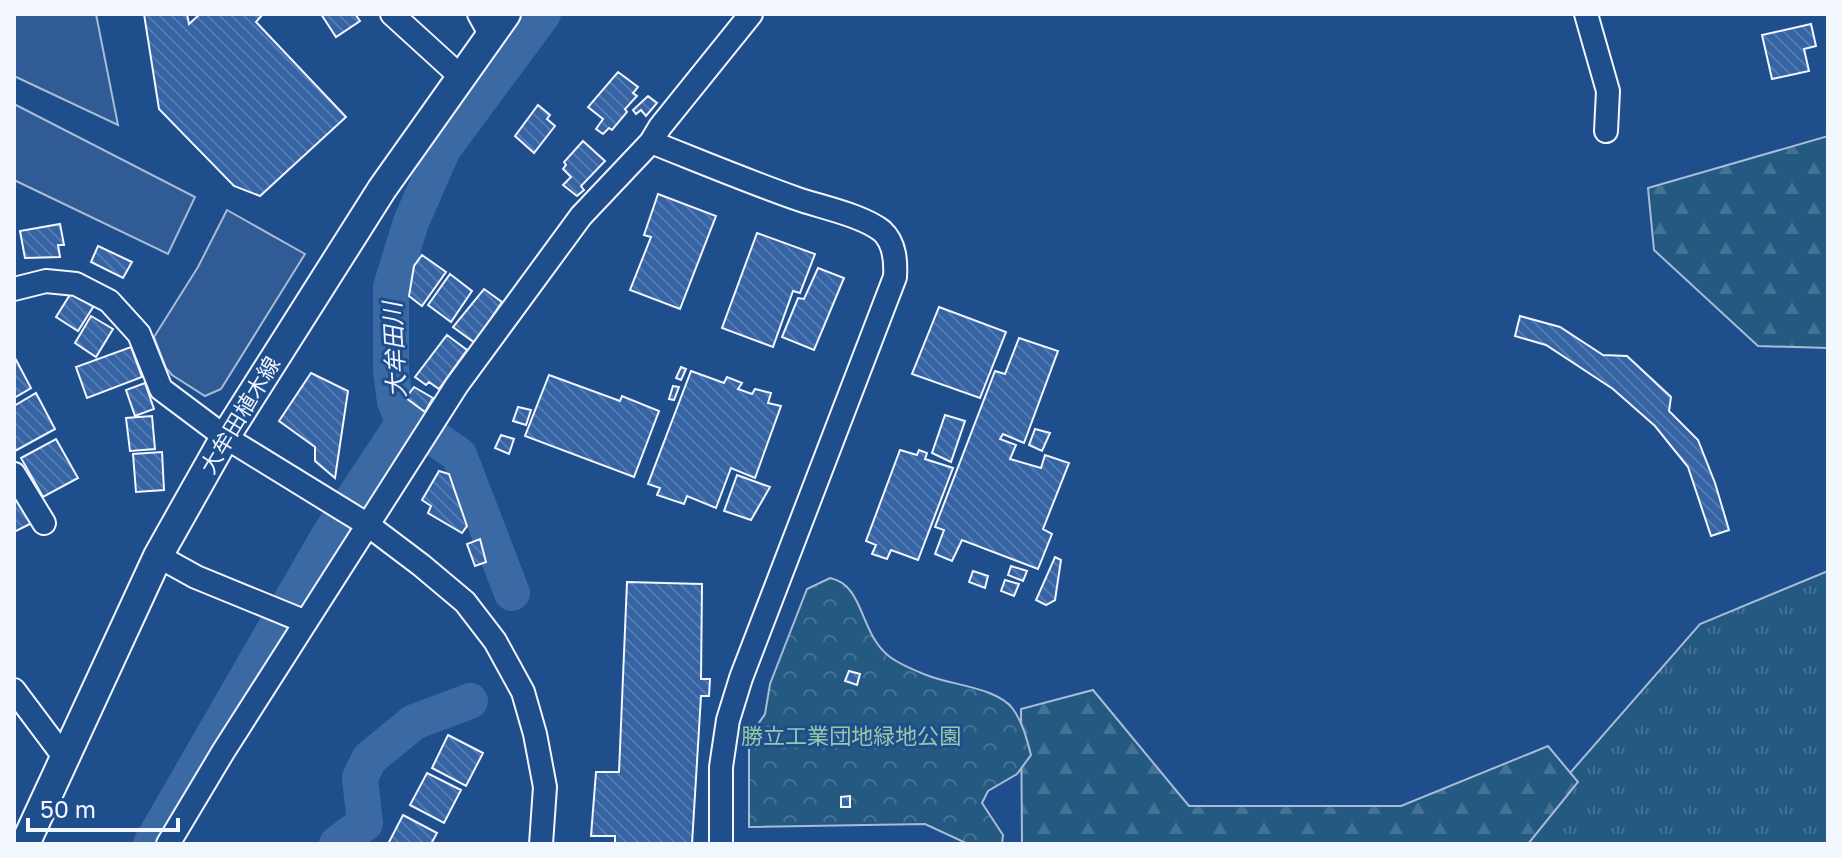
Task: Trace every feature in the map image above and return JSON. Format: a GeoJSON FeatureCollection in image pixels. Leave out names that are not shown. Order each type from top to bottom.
{"type":"FeatureCollection","features":[{"type":"Feature","properties":{"kind":"main road","name":"大牟田植木線"},"geometry":{"type":"LineString","coordinates":[[25,844],[158,556],[225,437],[382,189],[460,76],[492,21]]}},
{"type":"Feature","properties":{"kind":"street"},"geometry":{"type":"LineString","coordinates":[[392,14],[460,76]]}},
{"type":"Feature","properties":{"kind":"street"},"geometry":{"type":"LineString","coordinates":[[168,844],[362,522],[430,431],[457,385],[571,229],[651,142],[751,14]]}},
{"type":"Feature","properties":{"kind":"street"},"geometry":{"type":"LineString","coordinates":[[1586,14],[1608,91],[1606,131]]}},
{"type":"Feature","properties":{"kind":"street"},"geometry":{"type":"LineString","coordinates":[[651,142],[792,197],[859,219],[881,231],[891,244],[896,260],[895,277],[763,616],[728,720],[721,767],[721,844]]}},
{"type":"Feature","properties":{"kind":"street"},"geometry":{"type":"LineString","coordinates":[[14,289],[46,281],[76,284],[109,301],[139,334],[161,389],[225,437],[362,522],[465,602],[495,641],[523,692],[545,787],[541,844]]}},
{"type":"Feature","properties":{"kind":"street"},"geometry":{"type":"LineString","coordinates":[[14,474],[44,523]]}},
{"type":"Feature","properties":{"kind":"street"},"geometry":{"type":"LineString","coordinates":[[158,556],[196,577],[302,620]]}},
{"type":"Feature","properties":{"kind":"street"},"geometry":{"type":"LineString","coordinates":[[14,690],[65,758]]}},
{"type":"Feature","properties":{"kind":"green space"},"geometry":{"type":"Polygon","coordinates":[[[1828,136],[1828,348],[1758,346],[1654,250],[1648,188],[1828,136]]]}},
{"type":"Feature","properties":{"kind":"green space"},"geometry":{"type":"Polygon","coordinates":[[[1828,571],[1828,844],[1508,844],[1700,624],[1828,571]]]}},
{"type":"Feature","properties":{"kind":"green space","name":"勝立工業団地緑地公園"},"geometry":{"type":"Polygon","coordinates":[[[830,578],[850,590],[872,636],[890,657],[929,676],[997,696],[1013,709],[1031,755],[1017,774],[988,791],[982,803],[1003,835],[1002,844],[968,844],[925,824],[749,827],[749,748],[752,733],[765,714],[770,684],[807,589],[830,578]]]}},
{"type":"Feature","properties":{"kind":"green space"},"geometry":{"type":"Polygon","coordinates":[[[1093,690],[1189,806],[1401,806],[1548,746],[1578,782],[1528,844],[1022,844],[1021,709],[1093,690]]]}},
{"type":"Feature","properties":{"kind":"shaded area"},"geometry":{"type":"Polygon","coordinates":[[[14,14],[96,14],[118,125],[14,76],[14,14]]]}},
{"type":"Feature","properties":{"kind":"shaded area"},"geometry":{"type":"Polygon","coordinates":[[[14,104],[195,197],[168,254],[14,180],[14,104]]]}},
{"type":"Feature","properties":{"kind":"shaded area"},"geometry":{"type":"Polygon","coordinates":[[[227,210],[305,254],[221,389],[205,396],[172,375],[166,368],[154,337],[198,267],[227,210]]]}},
{"type":"Feature","properties":{"kind":"building"},"geometry":{"type":"Polygon","coordinates":[[[144,14],[187,14],[189,24],[200,14],[263,14],[256,22],[346,117],[260,196],[234,186],[159,109],[144,14]]]}},
{"type":"Feature","properties":{"kind":"building"},"geometry":{"type":"Polygon","coordinates":[[[321,14],[355,14],[360,21],[336,37],[321,14]]]}},
{"type":"Feature","properties":{"kind":"building"},"geometry":{"type":"Polygon","coordinates":[[[1811,24],[1816,46],[1804,49],[1809,71],[1772,79],[1762,35],[1811,24]]]}},
{"type":"Feature","properties":{"kind":"building"},"geometry":{"type":"Polygon","coordinates":[[[618,72],[638,87],[633,93],[637,96],[612,130],[609,128],[603,134],[596,129],[603,119],[588,107],[618,72]]]}},
{"type":"Feature","properties":{"kind":"building"},"geometry":{"type":"Polygon","coordinates":[[[648,96],[657,103],[646,116],[641,110],[636,114],[633,110],[648,96]]]}},
{"type":"Feature","properties":{"kind":"building"},"geometry":{"type":"Polygon","coordinates":[[[538,105],[550,115],[547,119],[555,126],[534,153],[515,136],[538,105]]]}},
{"type":"Feature","properties":{"kind":"building"},"geometry":{"type":"Polygon","coordinates":[[[583,141],[605,161],[581,186],[584,190],[577,196],[563,185],[571,177],[563,169],[566,165],[564,162],[583,141]]]}},
{"type":"Feature","properties":{"kind":"building"},"geometry":{"type":"Polygon","coordinates":[[[658,194],[716,216],[680,309],[630,290],[651,237],[644,235],[658,194]]]}},
{"type":"Feature","properties":{"kind":"building"},"geometry":{"type":"Polygon","coordinates":[[[60,224],[64,245],[58,245],[60,257],[25,258],[20,231],[60,224]]]}},
{"type":"Feature","properties":{"kind":"building"},"geometry":{"type":"Polygon","coordinates":[[[757,233],[815,254],[800,293],[793,291],[773,347],[722,328],[757,233]]]}},
{"type":"Feature","properties":{"kind":"building"},"geometry":{"type":"Polygon","coordinates":[[[98,246],[132,262],[123,278],[91,262],[98,246]]]}},
{"type":"Feature","properties":{"kind":"building"},"geometry":{"type":"Polygon","coordinates":[[[422,255],[446,272],[422,306],[409,296],[414,266],[422,255]]]}},
{"type":"Feature","properties":{"kind":"building"},"geometry":{"type":"Polygon","coordinates":[[[818,268],[844,278],[814,350],[782,337],[798,298],[804,299],[818,268]]]}},
{"type":"Feature","properties":{"kind":"building"},"geometry":{"type":"Polygon","coordinates":[[[450,274],[472,291],[451,322],[428,305],[450,274]]]}},
{"type":"Feature","properties":{"kind":"building"},"geometry":{"type":"Polygon","coordinates":[[[484,289],[502,302],[475,343],[453,327],[484,289]]]}},
{"type":"Feature","properties":{"kind":"building"},"geometry":{"type":"Polygon","coordinates":[[[73,290],[95,304],[78,331],[56,317],[73,290]]]}},
{"type":"Feature","properties":{"kind":"building"},"geometry":{"type":"Polygon","coordinates":[[[939,307],[1006,332],[980,398],[912,374],[939,307]]]}},
{"type":"Feature","properties":{"kind":"building"},"geometry":{"type":"Polygon","coordinates":[[[91,316],[113,329],[96,357],[75,343],[91,316]]]}},
{"type":"Feature","properties":{"kind":"building"},"geometry":{"type":"Polygon","coordinates":[[[1520,316],[1560,327],[1603,355],[1627,356],[1671,397],[1669,411],[1698,440],[1729,530],[1711,536],[1688,467],[1655,426],[1613,389],[1546,345],[1515,336],[1520,316]]]}},
{"type":"Feature","properties":{"kind":"building"},"geometry":{"type":"Polygon","coordinates":[[[447,335],[467,350],[439,389],[415,377],[447,335]]]}},
{"type":"Feature","properties":{"kind":"building"},"geometry":{"type":"Polygon","coordinates":[[[1019,338],[1058,351],[1024,443],[1003,434],[1000,439],[1016,445],[1010,459],[1041,468],[1045,455],[1069,463],[1043,529],[1052,534],[1038,569],[962,540],[952,561],[935,554],[944,530],[935,527],[995,371],[1005,374],[1019,338]]]}},
{"type":"Feature","properties":{"kind":"building"},"geometry":{"type":"Polygon","coordinates":[[[131,347],[142,377],[87,398],[76,367],[131,347]]]}},
{"type":"Feature","properties":{"kind":"building"},"geometry":{"type":"Polygon","coordinates":[[[14,356],[31,388],[14,398],[14,356]]]}},
{"type":"Feature","properties":{"kind":"building"},"geometry":{"type":"Polygon","coordinates":[[[681,367],[686,369],[681,380],[676,378],[681,367]]]}},
{"type":"Feature","properties":{"kind":"building"},"geometry":{"type":"Polygon","coordinates":[[[691,371],[724,383],[727,377],[742,383],[738,389],[752,394],[755,389],[771,393],[768,403],[781,406],[755,478],[731,468],[716,508],[687,496],[684,504],[657,495],[660,488],[648,484],[691,371]]]}},
{"type":"Feature","properties":{"kind":"building"},"geometry":{"type":"Polygon","coordinates":[[[311,373],[348,391],[335,478],[315,461],[315,447],[279,421],[311,373]]]}},
{"type":"Feature","properties":{"kind":"building"},"geometry":{"type":"Polygon","coordinates":[[[549,375],[620,401],[622,396],[659,411],[634,477],[525,436],[549,375]]]}},
{"type":"Feature","properties":{"kind":"building"},"geometry":{"type":"Polygon","coordinates":[[[145,383],[154,409],[135,416],[126,390],[145,383]]]}},
{"type":"Feature","properties":{"kind":"building"},"geometry":{"type":"Polygon","coordinates":[[[673,386],[679,387],[674,400],[669,399],[673,386]]]}},
{"type":"Feature","properties":{"kind":"building"},"geometry":{"type":"Polygon","coordinates":[[[414,387],[433,398],[425,412],[406,398],[414,387]]]}},
{"type":"Feature","properties":{"kind":"building"},"geometry":{"type":"Polygon","coordinates":[[[36,393],[55,429],[15,451],[14,406],[36,393]]]}},
{"type":"Feature","properties":{"kind":"building"},"geometry":{"type":"Polygon","coordinates":[[[518,407],[531,410],[526,425],[513,421],[518,407]]]}},
{"type":"Feature","properties":{"kind":"building"},"geometry":{"type":"Polygon","coordinates":[[[945,415],[965,421],[951,462],[932,453],[945,415]]]}},
{"type":"Feature","properties":{"kind":"building"},"geometry":{"type":"Polygon","coordinates":[[[152,416],[155,449],[130,451],[126,418],[152,416]]]}},
{"type":"Feature","properties":{"kind":"building"},"geometry":{"type":"Polygon","coordinates":[[[1035,429],[1050,433],[1042,451],[1029,445],[1035,429]]]}},
{"type":"Feature","properties":{"kind":"building"},"geometry":{"type":"Polygon","coordinates":[[[501,435],[514,439],[509,454],[495,448],[501,435]]]}},
{"type":"Feature","properties":{"kind":"building"},"geometry":{"type":"Polygon","coordinates":[[[56,439],[78,478],[43,497],[21,458],[56,439]]]}},
{"type":"Feature","properties":{"kind":"building"},"geometry":{"type":"Polygon","coordinates":[[[900,450],[917,455],[919,450],[927,453],[925,459],[953,468],[918,560],[891,550],[887,559],[872,554],[876,545],[866,541],[900,450]]]}},
{"type":"Feature","properties":{"kind":"building"},"geometry":{"type":"Polygon","coordinates":[[[162,452],[164,490],[136,492],[133,454],[162,452]]]}},
{"type":"Feature","properties":{"kind":"building"},"geometry":{"type":"Polygon","coordinates":[[[439,471],[449,474],[467,526],[462,533],[428,513],[431,506],[422,500],[439,471]]]}},
{"type":"Feature","properties":{"kind":"building"},"geometry":{"type":"Polygon","coordinates":[[[737,475],[770,487],[751,520],[724,511],[737,475]]]}},
{"type":"Feature","properties":{"kind":"building"},"geometry":{"type":"Polygon","coordinates":[[[14,489],[32,523],[14,532],[14,489]]]}},
{"type":"Feature","properties":{"kind":"building"},"geometry":{"type":"Polygon","coordinates":[[[480,539],[486,562],[475,566],[467,544],[480,539]]]}},
{"type":"Feature","properties":{"kind":"building"},"geometry":{"type":"Polygon","coordinates":[[[1055,557],[1061,560],[1055,600],[1046,605],[1036,600],[1055,557]]]}},
{"type":"Feature","properties":{"kind":"building"},"geometry":{"type":"Polygon","coordinates":[[[1011,566],[1027,571],[1023,581],[1008,575],[1011,566]]]}},
{"type":"Feature","properties":{"kind":"building"},"geometry":{"type":"Polygon","coordinates":[[[973,571],[988,576],[985,588],[969,582],[973,571]]]}},
{"type":"Feature","properties":{"kind":"building"},"geometry":{"type":"Polygon","coordinates":[[[1005,580],[1019,584],[1014,596],[1001,591],[1005,580]]]}},
{"type":"Feature","properties":{"kind":"building"},"geometry":{"type":"Polygon","coordinates":[[[627,582],[702,584],[701,679],[710,679],[709,696],[701,696],[692,844],[615,844],[615,836],[591,836],[596,772],[619,772],[627,582]]]}},
{"type":"Feature","properties":{"kind":"building"},"geometry":{"type":"Polygon","coordinates":[[[849,671],[860,674],[857,685],[845,681],[849,671]]]}},
{"type":"Feature","properties":{"kind":"building"},"geometry":{"type":"Polygon","coordinates":[[[448,735],[483,753],[466,786],[432,768],[448,735]]]}},
{"type":"Feature","properties":{"kind":"building"},"geometry":{"type":"Polygon","coordinates":[[[427,773],[461,790],[444,823],[410,805],[427,773]]]}},
{"type":"Feature","properties":{"kind":"building"},"geometry":{"type":"Polygon","coordinates":[[[850,796],[850,807],[841,807],[841,797],[850,796]]]}},
{"type":"Feature","properties":{"kind":"building"},"geometry":{"type":"Polygon","coordinates":[[[403,815],[437,833],[431,844],[388,844],[403,815]]]}},
{"type":"Feature","properties":{"kind":"waterway","name":"大牟田川"},"geometry":{"type":"LineString","coordinates":[[512,593],[459,455],[401,415],[395,402],[391,371],[391,287],[411,222],[443,149],[543,14]]}},
{"type":"Feature","properties":{"kind":"waterway"},"geometry":{"type":"LineString","coordinates":[[151,844],[328,537],[406,419]]}},
{"type":"Feature","properties":{"kind":"waterway","name":"大牟田川"},"geometry":{"type":"LineString","coordinates":[[337,844],[365,823],[360,778],[369,759],[414,722],[470,701]]}}]}
